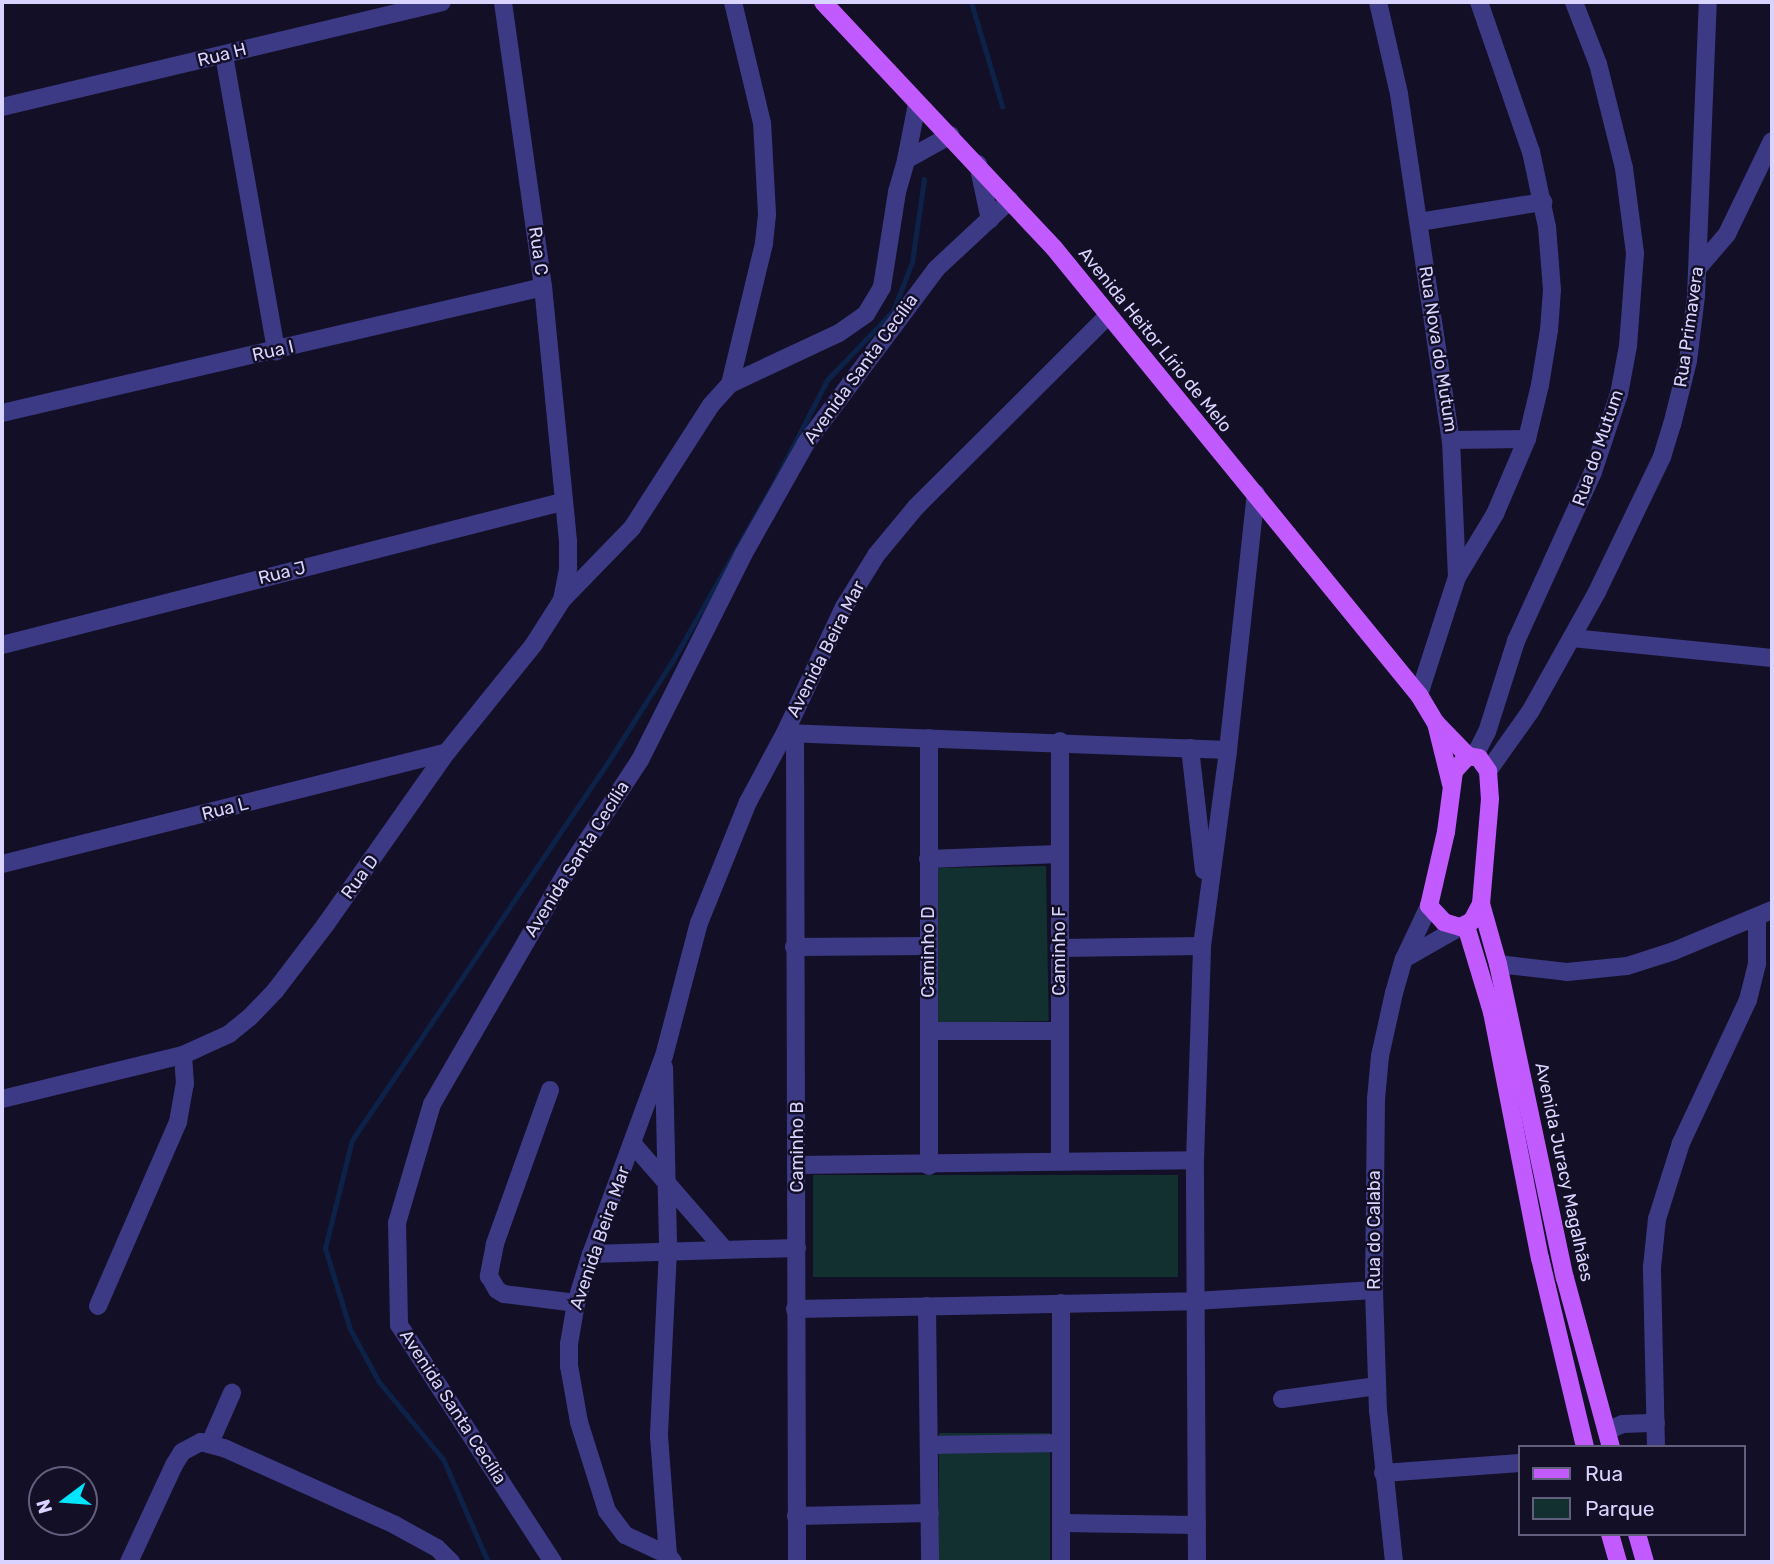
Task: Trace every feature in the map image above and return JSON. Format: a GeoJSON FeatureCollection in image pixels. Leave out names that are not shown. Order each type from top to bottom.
{"type":"FeatureCollection","features":[{"type":"Feature","properties":{"kind":"main road","name":"Avenida Heitor Lírio de Melo"},"geometry":{"type":"LineString","coordinates":[[823,2],[1010,200],[1256,494],[1419,695],[1436,723],[1488,771]]}},
{"type":"Feature","properties":{"kind":"main road","name":"Avenida Heitor Lírio de Melo"},"geometry":{"type":"LineString","coordinates":[[1436,723],[1451,785]]}},
{"type":"Feature","properties":{"kind":"main road"},"geometry":{"type":"LineString","coordinates":[[1463,926],[1444,922],[1429,906],[1446,832],[1451,785],[1458,764],[1471,757]]}},
{"type":"Feature","properties":{"kind":"main road"},"geometry":{"type":"LineString","coordinates":[[1463,926],[1481,904],[1490,799],[1488,771]]}},
{"type":"Feature","properties":{"kind":"main road","name":"Avenida Juracy Magalhães"},"geometry":{"type":"LineString","coordinates":[[1481,904],[1498,964],[1553,1230],[1609,1439]]}},
{"type":"Feature","properties":{"kind":"main road"},"geometry":{"type":"LineString","coordinates":[[1463,926],[1492,1012],[1540,1258],[1585,1445]]}},
{"type":"Feature","properties":{"kind":"main road"},"geometry":{"type":"LineString","coordinates":[[1611,1536],[1618,1562]]}},
{"type":"Feature","properties":{"kind":"main road"},"geometry":{"type":"LineString","coordinates":[[1638,1536],[1645,1562]]}},
{"type":"Feature","properties":{"kind":"street","name":"Rua H"},"geometry":{"type":"LineString","coordinates":[[2,107],[442,2]]}},
{"type":"Feature","properties":{"kind":"street","name":"Rua C"},"geometry":{"type":"LineString","coordinates":[[503,2],[543,287],[562,502]]}},
{"type":"Feature","properties":{"kind":"street"},"geometry":{"type":"LineString","coordinates":[[730,384],[761,256],[767,214],[767,173],[762,123],[733,2]]}},
{"type":"Feature","properties":{"kind":"street","name":"Rua Nova do Mutum"},"geometry":{"type":"LineString","coordinates":[[1378,2],[1399,94],[1451,440],[1457,577],[1419,695]]}},
{"type":"Feature","properties":{"kind":"street"},"geometry":{"type":"LineString","coordinates":[[1457,577],[1495,514],[1527,439],[1549,330],[1551,257],[1543,202],[1511,88],[1479,2]]}},
{"type":"Feature","properties":{"kind":"street","name":"Rua do Mutum"},"geometry":{"type":"LineString","coordinates":[[1471,757],[1486,732],[1516,642],[1577,509],[1607,435],[1625,367],[1633,311],[1635,253],[1625,168],[1598,64],[1574,2]]}},
{"type":"Feature","properties":{"kind":"street","name":"Rua Primavera"},"geometry":{"type":"LineString","coordinates":[[1488,771],[1530,712],[1572,638],[1614,561],[1662,457],[1688,361],[1698,268],[1708,2]]}},
{"type":"Feature","properties":{"kind":"street"},"geometry":{"type":"LineString","coordinates":[[224,55],[276,351]]}},
{"type":"Feature","properties":{"kind":"street"},"geometry":{"type":"LineString","coordinates":[[562,600],[632,528],[712,405],[730,384],[839,333],[866,314],[875,302],[882,286],[897,192],[917,104]]}},
{"type":"Feature","properties":{"kind":"street"},"geometry":{"type":"LineString","coordinates":[[906,160],[951,135]]}},
{"type":"Feature","properties":{"kind":"street"},"geometry":{"type":"LineString","coordinates":[[1698,268],[1727,234],[1772,141]]}},
{"type":"Feature","properties":{"kind":"street"},"geometry":{"type":"LineString","coordinates":[[978,164],[990,220]]}},
{"type":"Feature","properties":{"kind":"street","name":"Avenida Santa Cecília"},"geometry":{"type":"LineString","coordinates":[[553,1562],[399,1325],[397,1223],[432,1104],[566,873],[640,760],[743,555],[806,443],[936,269],[1010,200]]}},
{"type":"Feature","properties":{"kind":"street"},"geometry":{"type":"LineString","coordinates":[[1419,222],[1543,202]]}},
{"type":"Feature","properties":{"kind":"street","name":"Rua I"},"geometry":{"type":"LineString","coordinates":[[2,413],[543,287]]}},
{"type":"Feature","properties":{"kind":"street","name":"Avenida Beira Mar"},"geometry":{"type":"LineString","coordinates":[[671,1558],[625,1535],[607,1511],[579,1422],[569,1366],[576,1303],[591,1254],[664,1056],[690,953],[718,871],[748,802],[790,733],[844,607],[895,530],[1108,316]]}},
{"type":"Feature","properties":{"kind":"street"},"geometry":{"type":"LineString","coordinates":[[1451,440],[1527,439]]}},
{"type":"Feature","properties":{"kind":"street"},"geometry":{"type":"LineString","coordinates":[[1197,1562],[1195,1160],[1202,946],[1206,897],[1228,750],[1256,494]]}},
{"type":"Feature","properties":{"kind":"street","name":"Rua D"},"geometry":{"type":"LineString","coordinates":[[2,1099],[183,1055],[229,1034],[275,991],[447,752],[516,669],[562,600],[568,568],[562,502]]}},
{"type":"Feature","properties":{"kind":"street","name":"Rua J"},"geometry":{"type":"LineString","coordinates":[[2,645],[562,502]]}},
{"type":"Feature","properties":{"kind":"street"},"geometry":{"type":"LineString","coordinates":[[1572,638],[1772,658]]}},
{"type":"Feature","properties":{"kind":"street"},"geometry":{"type":"LineString","coordinates":[[1486,732],[1504,748]]}},
{"type":"Feature","properties":{"kind":"street"},"geometry":{"type":"LineString","coordinates":[[790,733],[1060,741],[1228,750]]}},
{"type":"Feature","properties":{"kind":"street","name":"Caminho B"},"geometry":{"type":"LineString","coordinates":[[790,733],[798,1165],[797,1562]]}},
{"type":"Feature","properties":{"kind":"street","name":"Caminho D"},"geometry":{"type":"LineString","coordinates":[[929,738],[929,1166]]}},
{"type":"Feature","properties":{"kind":"street","name":"Caminho F"},"geometry":{"type":"LineString","coordinates":[[1060,741],[1060,1161]]}},
{"type":"Feature","properties":{"kind":"street"},"geometry":{"type":"LineString","coordinates":[[1190,748],[1206,897]]}},
{"type":"Feature","properties":{"kind":"street","name":"Rua L"},"geometry":{"type":"LineString","coordinates":[[2,864],[447,752]]}},
{"type":"Feature","properties":{"kind":"street"},"geometry":{"type":"LineString","coordinates":[[928,859],[1059,855]]}},
{"type":"Feature","properties":{"kind":"street","name":"Rua do Calaba"},"geometry":{"type":"LineString","coordinates":[[1394,1562],[1383,1473],[1377,1386],[1374,1290],[1376,1099],[1385,1031],[1404,959],[1429,906]]}},
{"type":"Feature","properties":{"kind":"street"},"geometry":{"type":"LineString","coordinates":[[1498,964],[1567,972],[1616,968],[1674,951],[1765,914]]}},
{"type":"Feature","properties":{"kind":"street"},"geometry":{"type":"LineString","coordinates":[[1656,1445],[1652,1267],[1656,1227],[1681,1143],[1748,1000],[1765,914]]}},
{"type":"Feature","properties":{"kind":"street"},"geometry":{"type":"LineString","coordinates":[[1404,959],[1463,926]]}},
{"type":"Feature","properties":{"kind":"street"},"geometry":{"type":"LineString","coordinates":[[794,947],[928,946]]}},
{"type":"Feature","properties":{"kind":"street"},"geometry":{"type":"LineString","coordinates":[[1059,948],[1202,946]]}},
{"type":"Feature","properties":{"kind":"street"},"geometry":{"type":"LineString","coordinates":[[929,1031],[1059,1031]]}},
{"type":"Feature","properties":{"kind":"street"},"geometry":{"type":"LineString","coordinates":[[98,1306],[178,1122],[185,1093],[183,1055]]}},
{"type":"Feature","properties":{"kind":"street","name":"Avenida Beira Mar"},"geometry":{"type":"LineString","coordinates":[[664,1056],[668,1250],[659,1436],[671,1558]]}},
{"type":"Feature","properties":{"kind":"street"},"geometry":{"type":"LineString","coordinates":[[550,1090],[495,1244],[489,1276],[497,1290],[504,1294],[576,1303]]}},
{"type":"Feature","properties":{"kind":"street"},"geometry":{"type":"LineString","coordinates":[[632,1143],[724,1249]]}},
{"type":"Feature","properties":{"kind":"street"},"geometry":{"type":"LineString","coordinates":[[798,1165],[929,1166],[1195,1160]]}},
{"type":"Feature","properties":{"kind":"street"},"geometry":{"type":"LineString","coordinates":[[591,1254],[797,1248]]}},
{"type":"Feature","properties":{"kind":"street"},"geometry":{"type":"LineString","coordinates":[[796,1308],[1195,1301],[1374,1290]]}},
{"type":"Feature","properties":{"kind":"street"},"geometry":{"type":"LineString","coordinates":[[1061,1303],[1061,1562]]}},
{"type":"Feature","properties":{"kind":"street"},"geometry":{"type":"LineString","coordinates":[[928,1306],[930,1562]]}},
{"type":"Feature","properties":{"kind":"street"},"geometry":{"type":"LineString","coordinates":[[1282,1399],[1377,1386]]}},
{"type":"Feature","properties":{"kind":"street"},"geometry":{"type":"LineString","coordinates":[[217,1446],[232,1393]]}},
{"type":"Feature","properties":{"kind":"street"},"geometry":{"type":"LineString","coordinates":[[1609,1439],[1623,1424],[1656,1423]]}},
{"type":"Feature","properties":{"kind":"street"},"geometry":{"type":"LineString","coordinates":[[929,1445],[1060,1443]]}},
{"type":"Feature","properties":{"kind":"street"},"geometry":{"type":"LineString","coordinates":[[129,1562],[182,1452],[191,1444],[217,1446],[421,1538],[451,1562]]}},
{"type":"Feature","properties":{"kind":"street"},"geometry":{"type":"LineString","coordinates":[[1383,1473],[1518,1462]]}},
{"type":"Feature","properties":{"kind":"street"},"geometry":{"type":"LineString","coordinates":[[796,1516],[930,1513]]}},
{"type":"Feature","properties":{"kind":"street"},"geometry":{"type":"LineString","coordinates":[[1061,1523],[1196,1525]]}},
{"type":"Feature","properties":{"kind":"green space"},"geometry":{"type":"Polygon","coordinates":[[[1046,866],[1049,1021],[938,1023],[935,868],[1046,866]]]}},
{"type":"Feature","properties":{"kind":"green space"},"geometry":{"type":"Polygon","coordinates":[[[813,1175],[1178,1175],[1178,1277],[813,1277],[813,1175]]]}},
{"type":"Feature","properties":{"kind":"green space"},"geometry":{"type":"Polygon","coordinates":[[[939,1433],[1050,1433],[1050,1562],[939,1562],[939,1433]]]}},
{"type":"Feature","properties":{"kind":"waterway"},"geometry":{"type":"LineString","coordinates":[[971,2],[1002,106]]}},
{"type":"Feature","properties":{"kind":"waterway"},"geometry":{"type":"LineString","coordinates":[[488,1562],[443,1459],[379,1382],[350,1329],[325,1248],[352,1140],[606,765],[673,660],[774,483],[827,380],[893,311],[912,262],[924,179]]}}]}
